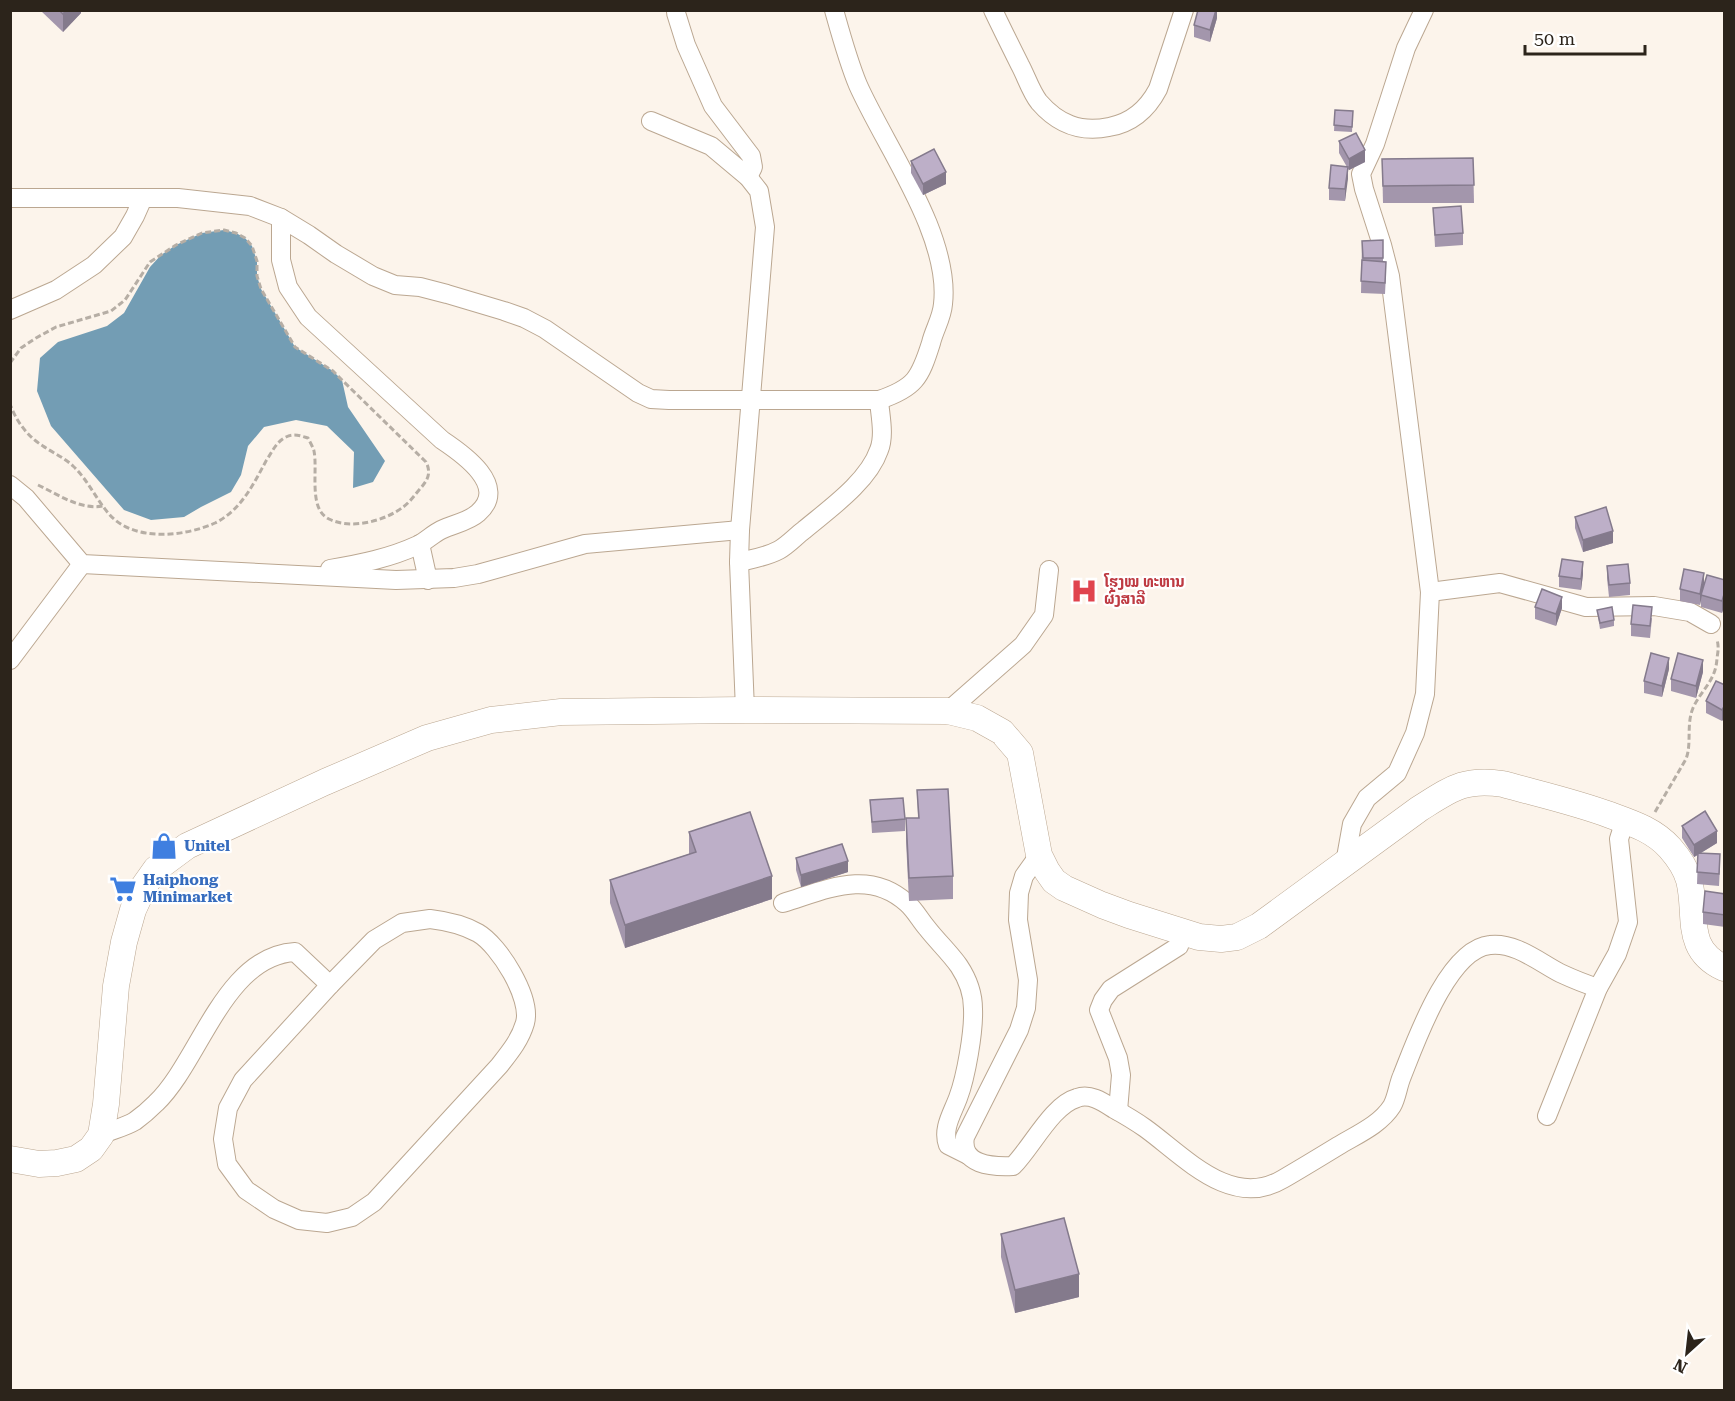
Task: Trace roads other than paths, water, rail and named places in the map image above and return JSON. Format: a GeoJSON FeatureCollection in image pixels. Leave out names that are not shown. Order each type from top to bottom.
{"type":"FeatureCollection","features":[{"type":"Feature","properties":{"kind":"highway"},"geometry":{"type":"LineString","coordinates":[[10,1159],[39,1164],[76,1159],[91,1149],[101,1135],[106,1104],[116,986],[124,942],[133,910],[144,886],[156,869],[187,846],[427,738],[491,720],[561,712],[948,711],[977,718],[1002,732],[1020,753],[1039,855],[1054,881],[1101,905],[1183,933],[1221,939],[1237,937],[1259,926],[1419,809],[1452,789],[1472,782],[1503,784],[1552,796],[1635,824],[1660,839],[1671,849],[1688,878],[1695,936],[1701,949],[1710,960],[1725,968]]}},
{"type":"Feature","properties":{"kind":"street"},"geometry":{"type":"LineString","coordinates":[[10,198],[178,198],[250,206],[281,218],[373,276],[395,285],[420,287],[524,318],[545,329],[618,380],[651,399],[879,400],[898,394],[908,387],[924,365],[944,303],[942,276],[938,249],[920,206],[858,83],[834,10]]}},
{"type":"Feature","properties":{"kind":"street"},"geometry":{"type":"LineString","coordinates":[[993,10],[1038,100],[1059,120],[1073,127],[1089,129],[1102,129],[1125,123],[1135,118],[1152,101],[1184,10]]}},
{"type":"Feature","properties":{"kind":"street"},"geometry":{"type":"LineString","coordinates":[[1345,863],[1352,824],[1366,798],[1397,773],[1415,733],[1425,694],[1431,592],[1390,276],[1361,174],[1375,144],[1406,48],[1424,10]]}},
{"type":"Feature","properties":{"kind":"street"},"geometry":{"type":"LineString","coordinates":[[676,13],[686,45],[713,106],[751,156],[753,167],[748,177]]}},
{"type":"Feature","properties":{"kind":"street"},"geometry":{"type":"LineString","coordinates":[[651,121],[711,146],[748,177],[759,191],[765,227],[740,530],[739,562],[745,710]]}},
{"type":"Feature","properties":{"kind":"street"},"geometry":{"type":"LineString","coordinates":[[10,310],[56,290],[94,265],[123,237],[143,198]]}},
{"type":"Feature","properties":{"kind":"street"},"geometry":{"type":"LineString","coordinates":[[281,218],[283,269],[288,287],[308,317],[479,471],[486,482],[489,499],[478,513],[469,519],[444,529],[420,544],[374,561],[300,575]]}},
{"type":"Feature","properties":{"kind":"street"},"geometry":{"type":"LineString","coordinates":[[739,562],[760,558],[780,550],[860,480],[880,448],[879,400]]}},
{"type":"Feature","properties":{"kind":"street"},"geometry":{"type":"LineString","coordinates":[[10,485],[26,498],[82,564],[428,580],[478,574],[585,544],[740,530]]}},
{"type":"Feature","properties":{"kind":"street"},"geometry":{"type":"LineString","coordinates":[[420,544],[428,580]]}},
{"type":"Feature","properties":{"kind":"street"},"geometry":{"type":"LineString","coordinates":[[10,660],[82,564]]}},
{"type":"Feature","properties":{"kind":"street"},"geometry":{"type":"LineString","coordinates":[[948,711],[1023,645],[1044,615],[1049,570]]}},
{"type":"Feature","properties":{"kind":"street"},"geometry":{"type":"LineString","coordinates":[[1431,592],[1500,583],[1586,607],[1654,606],[1690,612],[1711,624]]}},
{"type":"Feature","properties":{"kind":"street"},"geometry":{"type":"LineString","coordinates":[[1547,1116],[1598,988],[1617,954],[1628,922],[1619,839],[1635,824]]}},
{"type":"Feature","properties":{"kind":"street"},"geometry":{"type":"LineString","coordinates":[[968,1155],[964,1146],[965,1137],[1019,1030],[1026,1008],[1028,980],[1018,920],[1019,893],[1024,876],[1039,855]]}},
{"type":"Feature","properties":{"kind":"street"},"geometry":{"type":"LineString","coordinates":[[783,903],[844,884],[863,883],[881,887],[908,904],[959,966],[969,985],[973,1009],[970,1046],[961,1090],[946,1129],[945,1138],[948,1145],[980,1163],[995,1167],[1012,1166],[1024,1155],[1059,1107],[1078,1097],[1097,1098],[1145,1128],[1202,1172],[1228,1185],[1252,1189],[1277,1182],[1374,1125],[1392,1106],[1401,1077],[1434,999],[1459,964],[1479,948],[1506,945],[1576,981],[1598,988]]}},
{"type":"Feature","properties":{"kind":"street"},"geometry":{"type":"LineString","coordinates":[[430,919],[454,922],[480,934],[505,960],[523,994],[526,1021],[517,1043],[499,1066],[374,1202],[352,1217],[327,1223],[299,1220],[274,1209],[246,1190],[227,1164],[223,1139],[228,1108],[243,1080],[330,985],[374,940],[402,923],[430,919]]}},
{"type":"Feature","properties":{"kind":"street"},"geometry":{"type":"LineString","coordinates":[[1118,1111],[1121,1075],[1118,1058],[1099,1010],[1110,989],[1179,946],[1183,933]]}},
{"type":"Feature","properties":{"kind":"street"},"geometry":{"type":"LineString","coordinates":[[101,1135],[134,1121],[157,1102],[173,1084],[220,1003],[247,974],[266,960],[277,955],[295,952],[330,985]]}},
{"type":"Feature","properties":{"kind":"water"},"geometry":{"type":"Polygon","coordinates":[[[224,230],[245,238],[252,246],[257,261],[257,276],[261,289],[295,347],[333,371],[342,380],[348,407],[385,461],[373,482],[353,488],[354,452],[327,426],[296,420],[264,427],[248,446],[241,475],[231,492],[184,517],[151,520],[124,510],[51,426],[37,391],[40,358],[58,342],[107,326],[124,313],[150,267],[161,255],[202,233],[224,230]]]}},
{"type":"Feature","properties":{"kind":"place","name":"ໂຮງໝ ທະຫານ ຜົ້ງສາລີ"},"geometry":{"type":"Point","coordinates":[1084,591]}},
{"type":"Feature","properties":{"kind":"place","name":"Unitel"},"geometry":{"type":"Point","coordinates":[164,846]}},
{"type":"Feature","properties":{"kind":"place","name":"Haiphong Minimarket"},"geometry":{"type":"Point","coordinates":[123,889]}}]}
